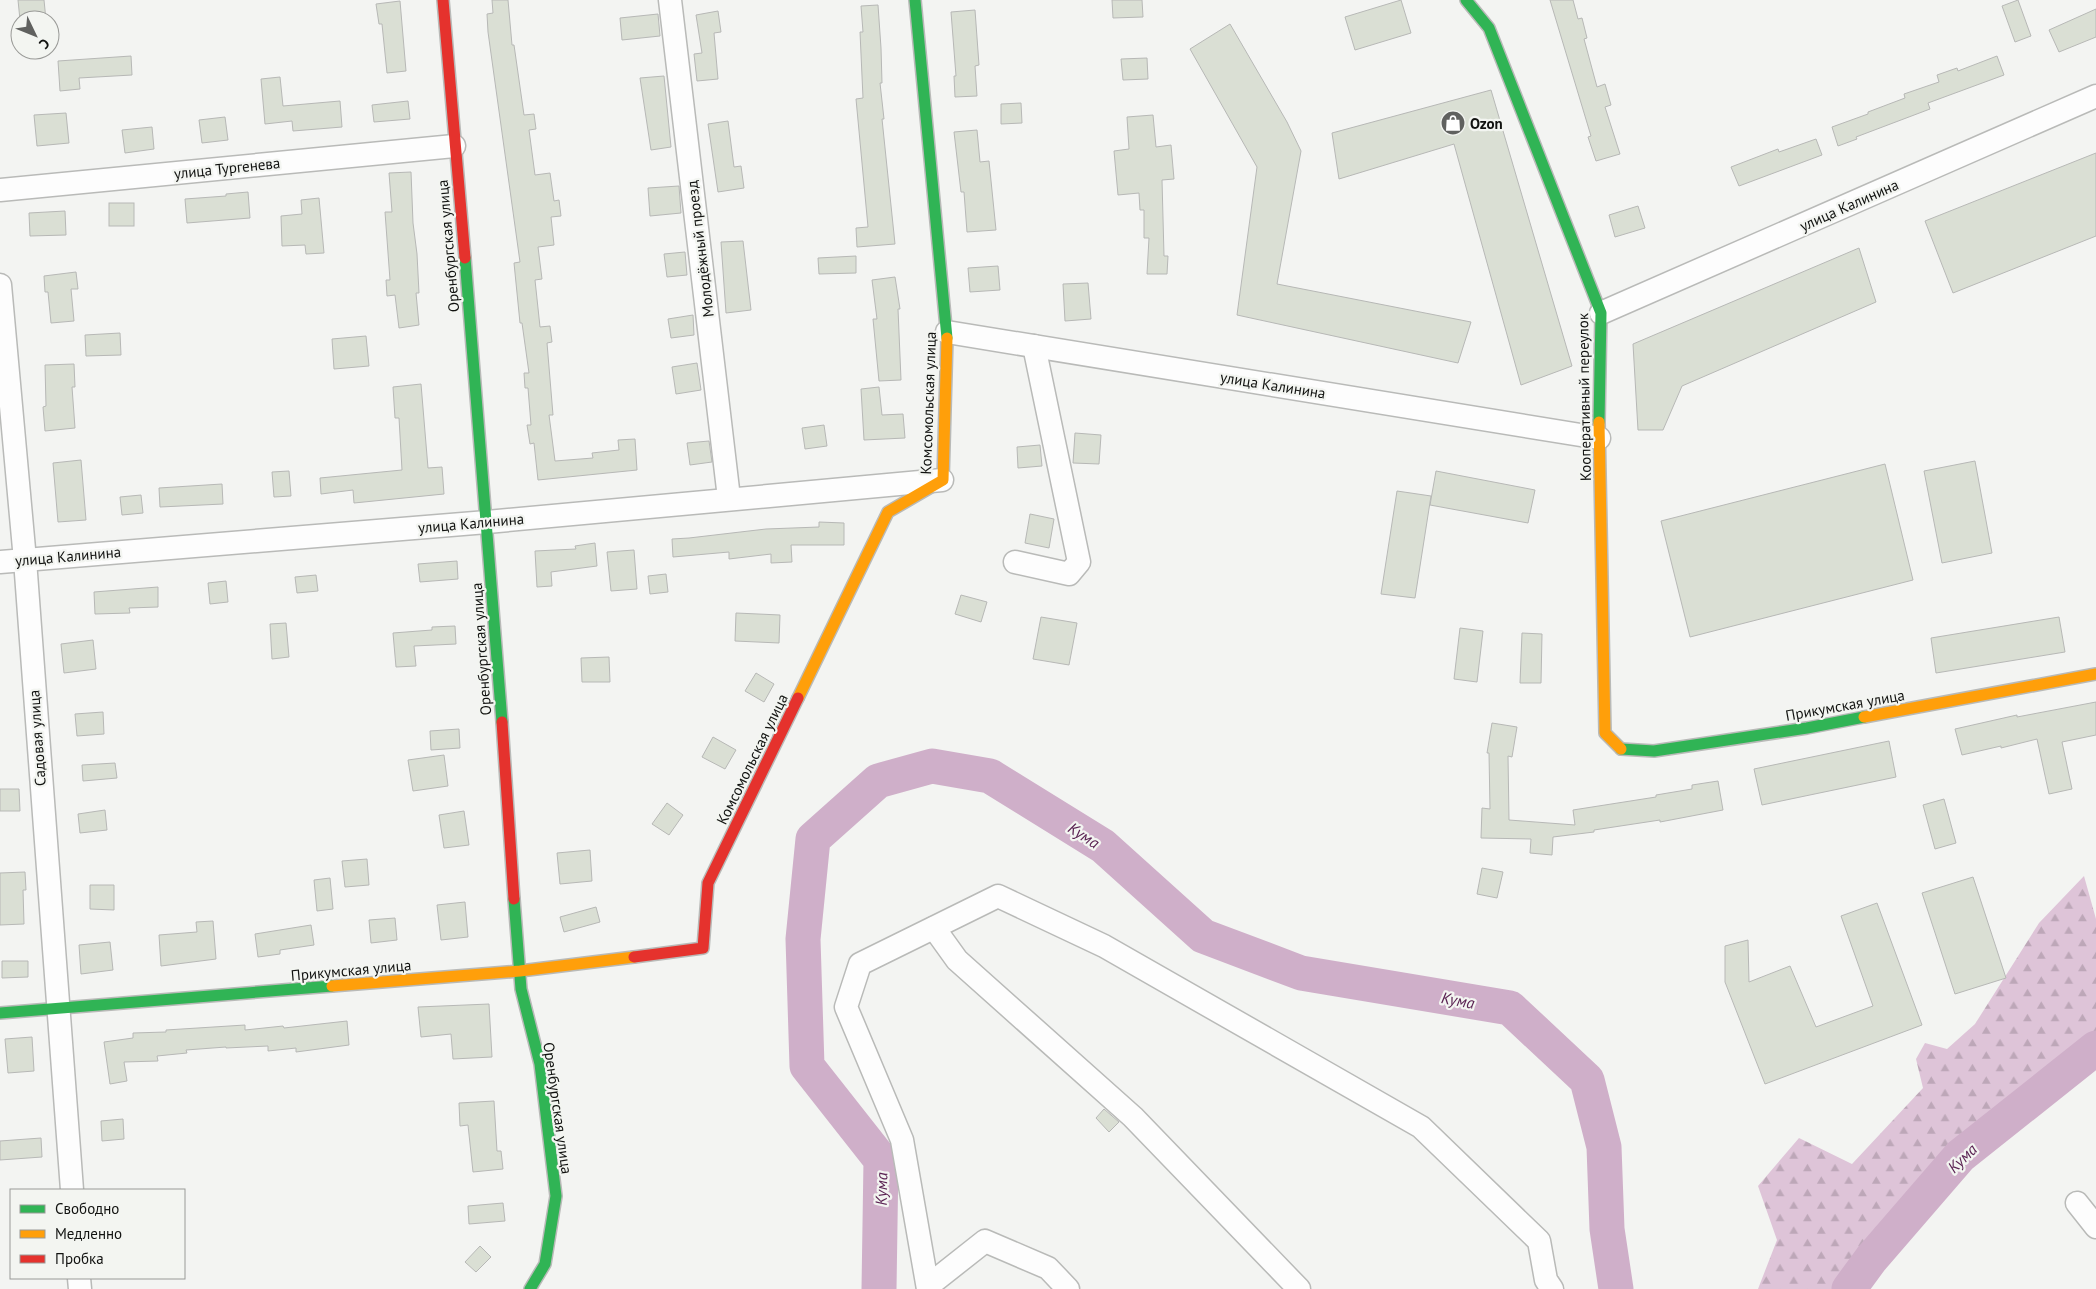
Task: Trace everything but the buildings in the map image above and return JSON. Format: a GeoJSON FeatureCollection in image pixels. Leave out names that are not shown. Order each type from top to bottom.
{"type":"FeatureCollection","features":[{"type":"Feature","properties":{"kind":"street","name":"Оренбургская улица"},"geometry":{"type":"LineString","coordinates":[[443,0],[487,522],[521,989],[540,1064],[556,1196],[545,1264],[530,1289]]}},
{"type":"Feature","properties":{"kind":"street","name":"Молодёжный проезд"},"geometry":{"type":"LineString","coordinates":[[670,0],[729,498]]}},
{"type":"Feature","properties":{"kind":"street","name":"Комсомольская улица"},"geometry":{"type":"LineString","coordinates":[[703,948],[708,883],[888,512],[943,480],[947,332],[915,0]]}},
{"type":"Feature","properties":{"kind":"street","name":"Кооперативный переулок"},"geometry":{"type":"LineString","coordinates":[[1466,0],[1489,28],[1601,313],[1600,438],[1605,733]]}},
{"type":"Feature","properties":{"kind":"street","name":"улица Калинина"},"geometry":{"type":"LineString","coordinates":[[1601,313],[2096,96]]}},
{"type":"Feature","properties":{"kind":"street","name":"улица Тургенева"},"geometry":{"type":"LineString","coordinates":[[0,190],[454,146]]}},
{"type":"Feature","properties":{"kind":"street","name":"Садовая улица"},"geometry":{"type":"LineString","coordinates":[[0,286],[24,560],[72,1189]]}},
{"type":"Feature","properties":{"kind":"street","name":"улица Калинина"},"geometry":{"type":"LineString","coordinates":[[947,332],[1600,438]]}},
{"type":"Feature","properties":{"kind":"street"},"geometry":{"type":"LineString","coordinates":[[1015,562],[1069,574],[1079,562],[1034,346]]}},
{"type":"Feature","properties":{"kind":"street","name":"улица Калинина"},"geometry":{"type":"LineString","coordinates":[[0,562],[487,522],[729,498],[943,480]]}},
{"type":"Feature","properties":{"kind":"street","name":"Прикумская улица"},"geometry":{"type":"LineString","coordinates":[[1605,733],[1622,750],[1654,751],[1807,728],[2096,674]]}},
{"type":"Feature","properties":{"kind":"street"},"geometry":{"type":"LineString","coordinates":[[928,1288],[902,1140],[846,1007],[860,964],[998,896],[1104,946],[1421,1128],[1539,1241],[1546,1280],[1552,1289]]}},
{"type":"Feature","properties":{"kind":"street"},"geometry":{"type":"LineString","coordinates":[[934,928],[957,960],[1132,1117],[1299,1289]]}},
{"type":"Feature","properties":{"kind":"street","name":"Прикумская улица"},"geometry":{"type":"LineString","coordinates":[[0,1013],[520,971],[703,948]]}},
{"type":"Feature","properties":{"kind":"street"},"geometry":{"type":"LineString","coordinates":[[2077,1204],[2096,1226]]}},
{"type":"Feature","properties":{"kind":"street"},"geometry":{"type":"LineString","coordinates":[[928,1288],[984,1241],[1048,1268],[1068,1289]]}},
{"type":"Feature","properties":{"kind":"green space"},"geometry":{"type":"Polygon","coordinates":[[[2084,876],[2096,919],[2096,1035],[1952,1147],[1867,1247],[1836,1289],[1758,1289],[1777,1240],[1758,1186],[1799,1138],[1852,1164],[1923,1088],[1916,1059],[1925,1043],[1947,1049],[1975,1024],[2039,923],[2084,876]]]}},
{"type":"Feature","properties":{"kind":"waterway","name":"Кума"},"geometry":{"type":"LineString","coordinates":[[879,1289],[881,1160],[807,1066],[803,939],[813,839],[878,781],[932,766],[990,776],[1103,846],[1203,936],[1301,973],[1510,1008],[1587,1080],[1604,1147],[1607,1229],[1616,1289]]}},
{"type":"Feature","properties":{"kind":"waterway","name":"Кума"},"geometry":{"type":"LineString","coordinates":[[1849,1289],[1871,1259],[1960,1156],[2096,1048]]}},
{"type":"Feature","properties":{"kind":"traffic: fast"},"geometry":{"type":"LineString","coordinates":[[915,0],[947,338]]}},
{"type":"Feature","properties":{"kind":"traffic: fast"},"geometry":{"type":"LineString","coordinates":[[1466,0],[1489,28],[1601,313],[1599,422]]}},
{"type":"Feature","properties":{"kind":"traffic: fast"},"geometry":{"type":"LineString","coordinates":[[465,258],[502,722]]}},
{"type":"Feature","properties":{"kind":"traffic: fast"},"geometry":{"type":"LineString","coordinates":[[1621,749],[1654,751],[1807,728],[1864,717]]}},
{"type":"Feature","properties":{"kind":"traffic: fast"},"geometry":{"type":"LineString","coordinates":[[514,899],[521,989],[540,1064],[556,1196],[545,1264],[530,1289]]}},
{"type":"Feature","properties":{"kind":"traffic: fast"},"geometry":{"type":"LineString","coordinates":[[0,1013],[332,986]]}},
{"type":"Feature","properties":{"kind":"traffic: slow"},"geometry":{"type":"LineString","coordinates":[[798,698],[888,512],[943,480],[947,338]]}},
{"type":"Feature","properties":{"kind":"traffic: slow"},"geometry":{"type":"LineString","coordinates":[[1599,422],[1605,733],[1621,749]]}},
{"type":"Feature","properties":{"kind":"traffic: slow"},"geometry":{"type":"LineString","coordinates":[[1864,717],[2096,674]]}},
{"type":"Feature","properties":{"kind":"traffic: slow"},"geometry":{"type":"LineString","coordinates":[[332,986],[520,971],[634,957]]}},
{"type":"Feature","properties":{"kind":"traffic: jam"},"geometry":{"type":"LineString","coordinates":[[443,0],[465,258]]}},
{"type":"Feature","properties":{"kind":"traffic: jam"},"geometry":{"type":"LineString","coordinates":[[634,957],[703,948],[708,883],[798,698]]}},
{"type":"Feature","properties":{"kind":"traffic: jam"},"geometry":{"type":"LineString","coordinates":[[502,722],[514,899]]}},
{"type":"Feature","properties":{"kind":"place","name":"Ozon"},"geometry":{"type":"Point","coordinates":[1453,123]}}]}
